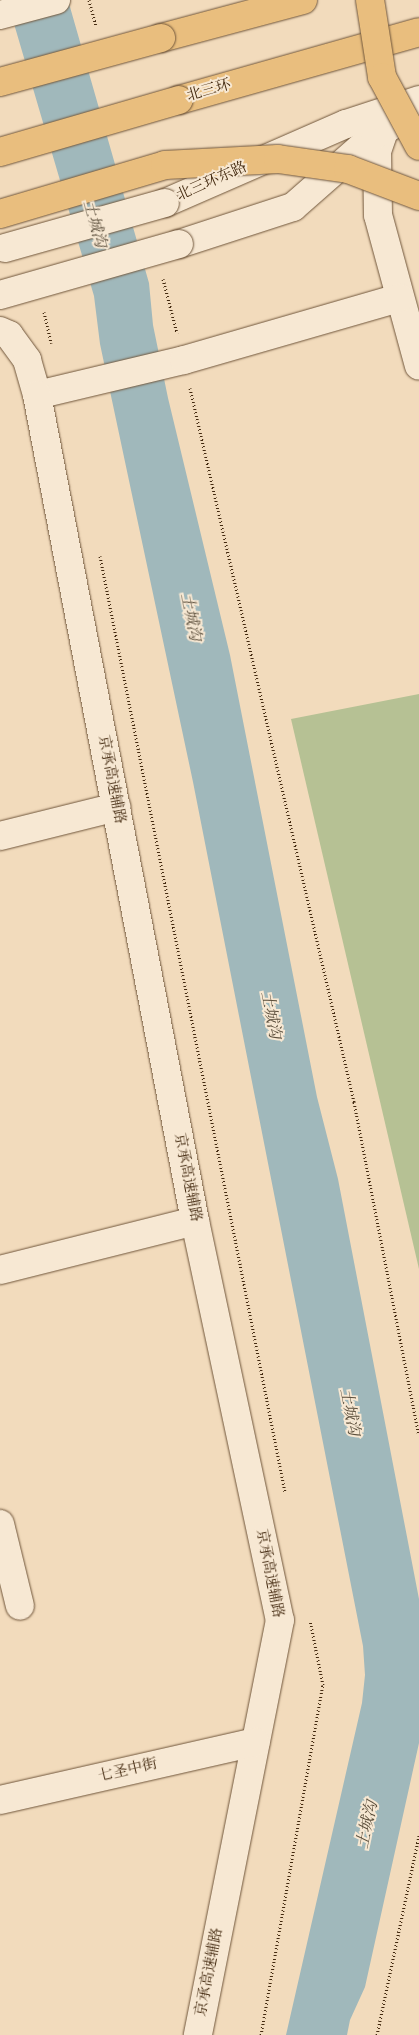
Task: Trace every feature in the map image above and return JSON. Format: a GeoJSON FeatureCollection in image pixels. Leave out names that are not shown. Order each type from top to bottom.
{"type":"FeatureCollection","features":[{"type":"Feature","properties":{"kind":"highway"},"geometry":{"type":"LineString","coordinates":[[0,82],[303,0]]}},
{"type":"Feature","properties":{"kind":"highway"},"geometry":{"type":"LineString","coordinates":[[370,0],[382,77],[419,146]]}},
{"type":"Feature","properties":{"kind":"highway","name":"北三环"},"geometry":{"type":"LineString","coordinates":[[0,152],[419,32]]}},
{"type":"Feature","properties":{"kind":"highway"},"geometry":{"type":"LineString","coordinates":[[0,214],[165,165],[278,159],[348,169],[419,196]]}},
{"type":"Feature","properties":{"kind":"street"},"geometry":{"type":"LineString","coordinates":[[0,16],[56,0]]}},
{"type":"Feature","properties":{"kind":"street","name":"北三环东路"},"geometry":{"type":"LineString","coordinates":[[3,249],[165,203],[346,124],[419,100]]}},
{"type":"Feature","properties":{"kind":"street"},"geometry":{"type":"LineString","coordinates":[[0,295],[179,244],[293,207],[384,130],[419,111]]}},
{"type":"Feature","properties":{"kind":"street"},"geometry":{"type":"LineString","coordinates":[[384,130],[377,151],[378,215],[419,366]]}},
{"type":"Feature","properties":{"kind":"street"},"geometry":{"type":"LineString","coordinates":[[37,395],[176,361],[399,298]]}},
{"type":"Feature","properties":{"kind":"street","name":"京承高速辅路"},"geometry":{"type":"LineString","coordinates":[[0,331],[9,335],[27,360],[37,395],[195,1221],[280,1620],[198,2035]]}},
{"type":"Feature","properties":{"kind":"street"},"geometry":{"type":"LineString","coordinates":[[0,836],[116,807]]}},
{"type":"Feature","properties":{"kind":"street"},"geometry":{"type":"LineString","coordinates":[[0,1270],[195,1221]]}},
{"type":"Feature","properties":{"kind":"street"},"geometry":{"type":"LineString","coordinates":[[0,1524],[20,1606]]}},
{"type":"Feature","properties":{"kind":"street","name":"七圣中街"},"geometry":{"type":"LineString","coordinates":[[0,1800],[256,1742]]}},
{"type":"Feature","properties":{"kind":"path"},"geometry":{"type":"LineString","coordinates":[[89,0],[97,28]]}},
{"type":"Feature","properties":{"kind":"path"},"geometry":{"type":"LineString","coordinates":[[161,274],[176,361],[354,1102],[419,1435]]}},
{"type":"Feature","properties":{"kind":"path"},"geometry":{"type":"LineString","coordinates":[[99,554],[286,1501]]}},
{"type":"Feature","properties":{"kind":"path"},"geometry":{"type":"LineString","coordinates":[[261,2035],[323,1685],[310,1617]]}},
{"type":"Feature","properties":{"kind":"path"},"geometry":{"type":"LineString","coordinates":[[377,2035],[419,1835]]}},
{"type":"Feature","properties":{"kind":"green space"},"geometry":{"type":"Polygon","coordinates":[[[419,694],[419,1269],[291,719],[419,694]]]}},
{"type":"Feature","properties":{"kind":"water","name":"土城沟"},"geometry":{"type":"Polygon","coordinates":[[[7,0],[68,0],[149,283],[153,325],[168,398],[230,655],[317,1097],[338,1179],[419,1599],[419,1743],[365,1987],[350,2020],[347,2035],[286,2035],[362,1703],[365,1675],[363,1646],[193,782],[100,344],[94,296],[7,0]]]}}]}
